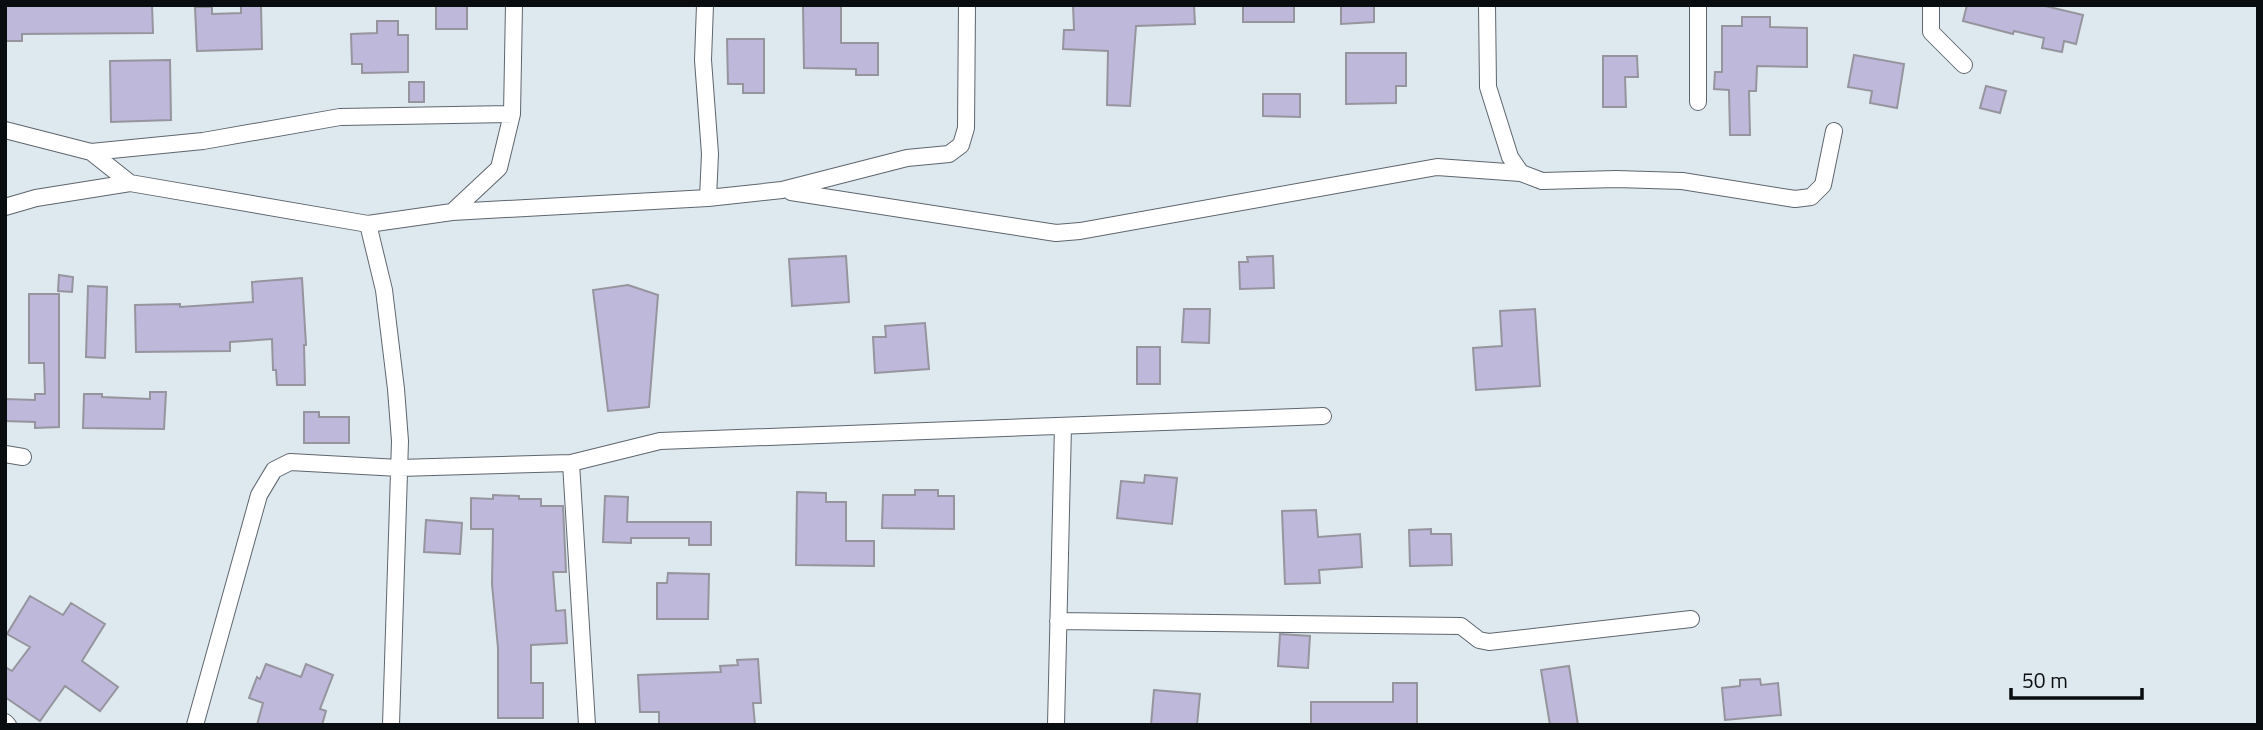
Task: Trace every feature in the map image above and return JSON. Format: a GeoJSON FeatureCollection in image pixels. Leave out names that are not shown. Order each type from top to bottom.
{"type":"FeatureCollection","features":[{"type":"Feature","properties":{"kind":"street"},"geometry":{"type":"LineString","coordinates":[[452,212],[499,168],[512,114],[514,5]]}},
{"type":"Feature","properties":{"kind":"street"},"geometry":{"type":"LineString","coordinates":[[705,5],[703,60],[710,154],[709,198]]}},
{"type":"Feature","properties":{"kind":"street"},"geometry":{"type":"LineString","coordinates":[[5,207],[36,198],[130,183],[368,225],[452,212],[709,198],[782,190],[906,158],[948,154],[961,145],[967,128],[967,5]]}},
{"type":"Feature","properties":{"kind":"street"},"geometry":{"type":"LineString","coordinates":[[1487,5],[1488,87],[1510,157],[1521,173]]}},
{"type":"Feature","properties":{"kind":"street"},"geometry":{"type":"LineString","coordinates":[[1698,5],[1698,102]]}},
{"type":"Feature","properties":{"kind":"street"},"geometry":{"type":"LineString","coordinates":[[1931,5],[1931,32],[1964,65]]}},
{"type":"Feature","properties":{"kind":"street"},"geometry":{"type":"LineString","coordinates":[[5,130],[91,152],[203,141],[341,117],[512,114]]}},
{"type":"Feature","properties":{"kind":"street"},"geometry":{"type":"LineString","coordinates":[[782,190],[1056,233],[1080,231],[1437,167],[1521,173],[1542,181],[1682,181],[1795,199],[1811,197],[1823,185],[1834,131]]}},
{"type":"Feature","properties":{"kind":"street"},"geometry":{"type":"LineString","coordinates":[[91,152],[130,183]]}},
{"type":"Feature","properties":{"kind":"street"},"geometry":{"type":"LineString","coordinates":[[368,225],[384,290],[396,388],[399,467],[391,725]]}},
{"type":"Feature","properties":{"kind":"street"},"geometry":{"type":"LineString","coordinates":[[195,725],[259,495],[274,470],[289,462],[399,467],[570,463],[660,441],[1323,416]]}},
{"type":"Feature","properties":{"kind":"street"},"geometry":{"type":"LineString","coordinates":[[1056,725],[1063,426]]}},
{"type":"Feature","properties":{"kind":"street"},"geometry":{"type":"LineString","coordinates":[[5,454],[23,457]]}},
{"type":"Feature","properties":{"kind":"street"},"geometry":{"type":"LineString","coordinates":[[570,463],[587,725]]}},
{"type":"Feature","properties":{"kind":"street"},"geometry":{"type":"LineString","coordinates":[[1058,621],[1461,626],[1479,640],[1489,642],[1691,619]]}},
{"type":"Feature","properties":{"kind":"building"},"geometry":{"type":"Polygon","coordinates":[[[5,5],[152,5],[153,33],[22,34],[22,41],[5,41],[5,5]]]}},
{"type":"Feature","properties":{"kind":"building"},"geometry":{"type":"Polygon","coordinates":[[[436,5],[467,5],[467,29],[436,29],[436,5]]]}},
{"type":"Feature","properties":{"kind":"building"},"geometry":{"type":"Polygon","coordinates":[[[803,5],[841,5],[841,43],[878,43],[878,75],[856,75],[856,69],[804,68],[803,5]]]}},
{"type":"Feature","properties":{"kind":"building"},"geometry":{"type":"Polygon","coordinates":[[[1073,5],[1194,5],[1195,24],[1136,26],[1130,106],[1107,105],[1108,51],[1063,49],[1064,30],[1074,30],[1073,5]]]}},
{"type":"Feature","properties":{"kind":"building"},"geometry":{"type":"Polygon","coordinates":[[[1243,5],[1294,5],[1294,22],[1243,22],[1243,5]]]}},
{"type":"Feature","properties":{"kind":"building"},"geometry":{"type":"Polygon","coordinates":[[[1341,5],[1374,5],[1374,22],[1341,24],[1341,5]]]}},
{"type":"Feature","properties":{"kind":"building"},"geometry":{"type":"Polygon","coordinates":[[[1967,5],[2041,5],[2083,15],[2076,44],[2064,41],[2062,52],[2042,48],[2044,38],[2014,31],[2013,34],[1963,21],[1967,5]]]}},
{"type":"Feature","properties":{"kind":"building"},"geometry":{"type":"Polygon","coordinates":[[[241,6],[261,6],[262,49],[197,51],[195,7],[212,7],[212,14],[241,13],[241,6]]]}},
{"type":"Feature","properties":{"kind":"building"},"geometry":{"type":"Polygon","coordinates":[[[1742,17],[1770,17],[1770,27],[1807,28],[1807,67],[1757,66],[1756,91],[1749,91],[1750,135],[1730,135],[1729,90],[1714,89],[1715,72],[1722,72],[1722,26],[1742,26],[1742,17]]]}},
{"type":"Feature","properties":{"kind":"building"},"geometry":{"type":"Polygon","coordinates":[[[377,21],[398,21],[398,35],[408,35],[408,72],[362,73],[362,64],[352,64],[351,34],[377,33],[377,21]]]}},
{"type":"Feature","properties":{"kind":"building"},"geometry":{"type":"Polygon","coordinates":[[[727,39],[764,39],[764,93],[743,93],[743,84],[728,84],[727,39]]]}},
{"type":"Feature","properties":{"kind":"building"},"geometry":{"type":"Polygon","coordinates":[[[1346,53],[1406,53],[1406,86],[1396,86],[1396,103],[1346,104],[1346,53]]]}},
{"type":"Feature","properties":{"kind":"building"},"geometry":{"type":"Polygon","coordinates":[[[1854,55],[1904,64],[1897,108],[1870,103],[1872,91],[1848,87],[1854,55]]]}},
{"type":"Feature","properties":{"kind":"building"},"geometry":{"type":"Polygon","coordinates":[[[1603,56],[1637,56],[1638,77],[1625,77],[1626,107],[1603,107],[1603,56]]]}},
{"type":"Feature","properties":{"kind":"building"},"geometry":{"type":"Polygon","coordinates":[[[170,60],[171,120],[111,122],[110,61],[170,60]]]}},
{"type":"Feature","properties":{"kind":"building"},"geometry":{"type":"Polygon","coordinates":[[[409,82],[424,82],[424,102],[409,102],[409,82]]]}},
{"type":"Feature","properties":{"kind":"building"},"geometry":{"type":"Polygon","coordinates":[[[1986,86],[2006,91],[2000,113],[1980,108],[1986,86]]]}},
{"type":"Feature","properties":{"kind":"building"},"geometry":{"type":"Polygon","coordinates":[[[1263,94],[1300,94],[1300,117],[1263,116],[1263,94]]]}},
{"type":"Feature","properties":{"kind":"building"},"geometry":{"type":"Polygon","coordinates":[[[846,256],[849,302],[792,306],[789,259],[846,256]]]}},
{"type":"Feature","properties":{"kind":"building"},"geometry":{"type":"Polygon","coordinates":[[[1273,256],[1274,288],[1240,289],[1239,262],[1248,262],[1247,257],[1273,256]]]}},
{"type":"Feature","properties":{"kind":"building"},"geometry":{"type":"Polygon","coordinates":[[[59,275],[73,277],[72,292],[58,291],[59,275]]]}},
{"type":"Feature","properties":{"kind":"building"},"geometry":{"type":"Polygon","coordinates":[[[302,278],[306,345],[305,385],[277,385],[276,370],[273,370],[272,339],[230,342],[230,351],[136,352],[135,305],[180,304],[180,307],[253,302],[252,282],[302,278]]]}},
{"type":"Feature","properties":{"kind":"building"},"geometry":{"type":"Polygon","coordinates":[[[628,285],[658,295],[649,407],[608,411],[593,290],[628,285]]]}},
{"type":"Feature","properties":{"kind":"building"},"geometry":{"type":"Polygon","coordinates":[[[88,286],[107,287],[105,358],[86,357],[88,286]]]}},
{"type":"Feature","properties":{"kind":"building"},"geometry":{"type":"Polygon","coordinates":[[[29,294],[59,294],[59,427],[35,428],[35,422],[5,421],[5,399],[35,400],[35,394],[45,394],[44,363],[29,363],[29,294]]]}},
{"type":"Feature","properties":{"kind":"building"},"geometry":{"type":"Polygon","coordinates":[[[1184,309],[1210,309],[1209,343],[1182,342],[1184,309]]]}},
{"type":"Feature","properties":{"kind":"building"},"geometry":{"type":"Polygon","coordinates":[[[1535,309],[1540,386],[1476,390],[1473,348],[1502,346],[1500,311],[1535,309]]]}},
{"type":"Feature","properties":{"kind":"building"},"geometry":{"type":"Polygon","coordinates":[[[925,323],[929,369],[875,373],[873,337],[886,337],[885,326],[925,323]]]}},
{"type":"Feature","properties":{"kind":"building"},"geometry":{"type":"Polygon","coordinates":[[[1137,347],[1160,347],[1160,384],[1137,384],[1137,347]]]}},
{"type":"Feature","properties":{"kind":"building"},"geometry":{"type":"Polygon","coordinates":[[[150,392],[166,392],[164,429],[83,428],[84,394],[150,399],[150,392]]]}},
{"type":"Feature","properties":{"kind":"building"},"geometry":{"type":"Polygon","coordinates":[[[304,412],[319,412],[319,417],[349,417],[349,443],[304,443],[304,412]]]}},
{"type":"Feature","properties":{"kind":"building"},"geometry":{"type":"Polygon","coordinates":[[[1145,475],[1177,478],[1172,524],[1117,518],[1121,481],[1144,483],[1145,475]]]}},
{"type":"Feature","properties":{"kind":"building"},"geometry":{"type":"Polygon","coordinates":[[[915,490],[938,490],[938,496],[954,496],[954,529],[882,528],[883,495],[915,495],[915,490]]]}},
{"type":"Feature","properties":{"kind":"building"},"geometry":{"type":"Polygon","coordinates":[[[797,492],[826,493],[826,502],[846,502],[846,541],[874,541],[874,566],[796,565],[797,492]]]}},
{"type":"Feature","properties":{"kind":"building"},"geometry":{"type":"Polygon","coordinates":[[[493,495],[541,499],[541,506],[563,506],[566,572],[553,572],[556,611],[565,610],[567,643],[531,645],[531,683],[543,683],[543,718],[498,718],[498,648],[492,584],[493,529],[471,529],[471,498],[493,499],[493,495]]]}},
{"type":"Feature","properties":{"kind":"building"},"geometry":{"type":"Polygon","coordinates":[[[605,496],[628,497],[627,522],[711,522],[711,545],[689,545],[689,538],[631,538],[631,543],[603,542],[605,496]]]}},
{"type":"Feature","properties":{"kind":"building"},"geometry":{"type":"Polygon","coordinates":[[[1316,510],[1318,537],[1360,534],[1362,567],[1319,570],[1320,583],[1285,584],[1282,511],[1316,510]]]}},
{"type":"Feature","properties":{"kind":"building"},"geometry":{"type":"Polygon","coordinates":[[[426,520],[462,523],[460,554],[424,552],[426,520]]]}},
{"type":"Feature","properties":{"kind":"building"},"geometry":{"type":"Polygon","coordinates":[[[1431,529],[1431,534],[1451,534],[1452,565],[1410,566],[1409,530],[1431,529]]]}},
{"type":"Feature","properties":{"kind":"building"},"geometry":{"type":"Polygon","coordinates":[[[668,573],[709,574],[708,619],[657,619],[657,583],[667,583],[668,573]]]}},
{"type":"Feature","properties":{"kind":"building"},"geometry":{"type":"Polygon","coordinates":[[[30,596],[63,615],[71,603],[105,624],[82,661],[118,687],[100,711],[65,686],[40,721],[5,697],[5,667],[12,671],[30,647],[7,634],[30,596]]]}},
{"type":"Feature","properties":{"kind":"building"},"geometry":{"type":"Polygon","coordinates":[[[1280,634],[1310,636],[1308,668],[1278,666],[1280,634]]]}},
{"type":"Feature","properties":{"kind":"building"},"geometry":{"type":"Polygon","coordinates":[[[758,659],[761,703],[753,703],[755,725],[659,725],[659,712],[640,712],[638,675],[721,672],[720,666],[738,665],[737,660],[758,659]]]}},
{"type":"Feature","properties":{"kind":"building"},"geometry":{"type":"Polygon","coordinates":[[[266,664],[301,677],[306,664],[333,675],[320,709],[326,711],[322,725],[257,725],[263,703],[249,698],[257,677],[260,679],[266,664]]]}},
{"type":"Feature","properties":{"kind":"building"},"geometry":{"type":"Polygon","coordinates":[[[1569,666],[1578,725],[1550,725],[1541,670],[1569,666]]]}},
{"type":"Feature","properties":{"kind":"building"},"geometry":{"type":"Polygon","coordinates":[[[1760,679],[1761,685],[1778,683],[1781,715],[1725,720],[1722,688],[1740,686],[1740,680],[1760,679]]]}},
{"type":"Feature","properties":{"kind":"building"},"geometry":{"type":"Polygon","coordinates":[[[1393,683],[1417,683],[1417,725],[1311,725],[1311,702],[1393,702],[1393,683]]]}},
{"type":"Feature","properties":{"kind":"building"},"geometry":{"type":"Polygon","coordinates":[[[1154,690],[1200,694],[1197,725],[1151,725],[1154,690]]]}}]}
